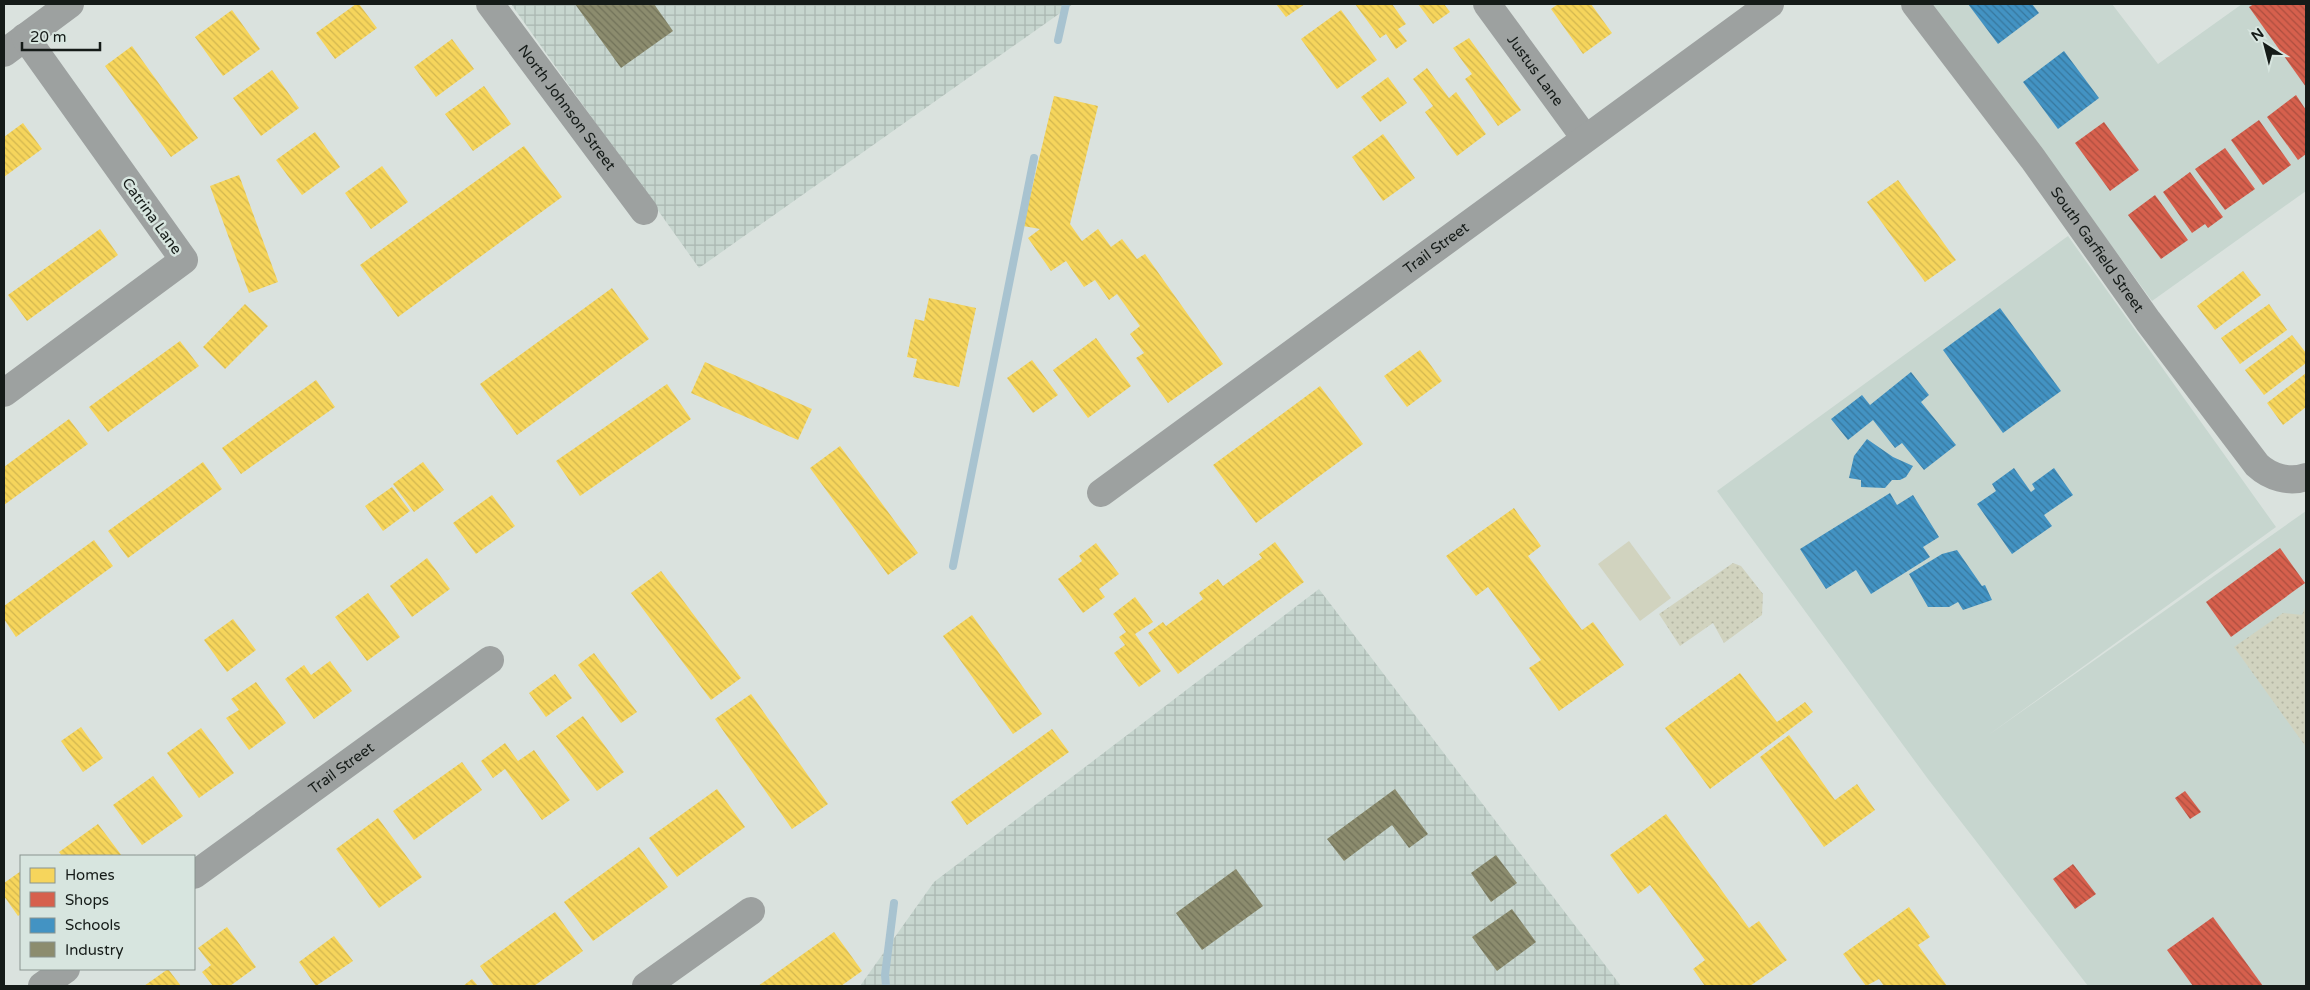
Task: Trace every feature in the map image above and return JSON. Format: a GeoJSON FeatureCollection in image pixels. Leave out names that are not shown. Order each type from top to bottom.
{"type":"FeatureCollection","features":[{"type":"Feature","properties":{"kind":"street"},"geometry":{"type":"LineString","coordinates":[[14,45],[70,4]]}},
{"type":"Feature","properties":{"kind":"street","name":"North Johnson Street"},"geometry":{"type":"LineString","coordinates":[[490,4],[644,211]]}},
{"type":"Feature","properties":{"kind":"street","name":"Justus Lane"},"geometry":{"type":"LineString","coordinates":[[1487,4],[1584,138]]}},
{"type":"Feature","properties":{"kind":"street","name":"Trail Street"},"geometry":{"type":"LineString","coordinates":[[1101,493],[1584,138],[1770,4]]}},
{"type":"Feature","properties":{"kind":"street","name":"South Garfield Street"},"geometry":{"type":"LineString","coordinates":[[1915,4],[2033,159],[2148,322],[2257,465],[2270,474],[2299,478]]}},
{"type":"Feature","properties":{"kind":"street","name":"Catrina Lane"},"geometry":{"type":"LineString","coordinates":[[4,393],[184,260],[14,45]]}},
{"type":"Feature","properties":{"kind":"street","name":"Trail Street"},"geometry":{"type":"LineString","coordinates":[[195,874],[490,660]]}},
{"type":"Feature","properties":{"kind":"street"},"geometry":{"type":"LineString","coordinates":[[646,986],[751,910]]}},
{"type":"Feature","properties":{"kind":"street"},"geometry":{"type":"LineString","coordinates":[[42,986],[65,970]]}},
{"type":"Feature","properties":{"kind":"shaded area"},"geometry":{"type":"Polygon","coordinates":[[[511,4],[1073,4],[699,268],[511,4]]]}},
{"type":"Feature","properties":{"kind":"shaded area"},"geometry":{"type":"Polygon","coordinates":[[[1930,4],[2112,4],[2158,64],[2242,4],[2306,4],[2306,191],[2152,301],[2040,148],[1930,4]]]}},
{"type":"Feature","properties":{"kind":"shaded area"},"geometry":{"type":"Polygon","coordinates":[[[2068,236],[2276,527],[1987,736],[2306,511],[2306,986],[2088,986],[1928,779],[1717,491],[2068,236]]]}},
{"type":"Feature","properties":{"kind":"shaded area"},"geometry":{"type":"Polygon","coordinates":[[[1319,589],[1621,986],[860,986],[934,882],[1319,589]]]}},
{"type":"Feature","properties":{"kind":"green space"},"geometry":{"type":"Polygon","coordinates":[[[1629,541],[1671,598],[1640,621],[1598,564],[1629,541]]]}},
{"type":"Feature","properties":{"kind":"green space"},"geometry":{"type":"Polygon","coordinates":[[[1733,563],[1741,566],[1763,594],[1762,615],[1724,643],[1713,623],[1680,646],[1659,614],[1733,563]]]}},
{"type":"Feature","properties":{"kind":"green space"},"geometry":{"type":"Polygon","coordinates":[[[2306,605],[2306,747],[2234,647],[2283,613],[2302,615],[2306,605]]]}},
{"type":"Feature","properties":{"kind":"building: Homes"},"geometry":{"type":"Polygon","coordinates":[[[356,4],[359,4],[377,28],[335,59],[316,33],[356,4]]]}},
{"type":"Feature","properties":{"kind":"building: Homes"},"geometry":{"type":"Polygon","coordinates":[[[1276,4],[1305,4],[1286,17],[1276,4]]]}},
{"type":"Feature","properties":{"kind":"building: Homes"},"geometry":{"type":"Polygon","coordinates":[[[1355,4],[1392,4],[1406,24],[1398,29],[1407,41],[1396,49],[1386,34],[1380,38],[1355,4]]]}},
{"type":"Feature","properties":{"kind":"building: Homes"},"geometry":{"type":"Polygon","coordinates":[[[1418,4],[1444,4],[1450,12],[1433,24],[1418,4]]]}},
{"type":"Feature","properties":{"kind":"building: Homes"},"geometry":{"type":"Polygon","coordinates":[[[1558,4],[1591,4],[1612,33],[1583,54],[1551,9],[1558,4]]]}},
{"type":"Feature","properties":{"kind":"building: Homes"},"geometry":{"type":"Polygon","coordinates":[[[232,10],[260,49],[223,76],[195,37],[232,10]]]}},
{"type":"Feature","properties":{"kind":"building: Homes"},"geometry":{"type":"Polygon","coordinates":[[[1341,10],[1377,60],[1337,89],[1301,39],[1341,10]]]}},
{"type":"Feature","properties":{"kind":"building: Homes"},"geometry":{"type":"Polygon","coordinates":[[[1469,38],[1521,110],[1498,126],[1465,79],[1472,74],[1453,48],[1469,38]]]}},
{"type":"Feature","properties":{"kind":"building: Homes"},"geometry":{"type":"Polygon","coordinates":[[[452,39],[474,69],[436,97],[414,67],[452,39]]]}},
{"type":"Feature","properties":{"kind":"building: Homes"},"geometry":{"type":"Polygon","coordinates":[[[132,46],[198,138],[171,157],[105,66],[132,46]]]}},
{"type":"Feature","properties":{"kind":"building: Homes"},"geometry":{"type":"Polygon","coordinates":[[[1427,68],[1449,98],[1456,92],[1486,134],[1457,156],[1425,112],[1433,106],[1413,79],[1427,68]]]}},
{"type":"Feature","properties":{"kind":"building: Homes"},"geometry":{"type":"Polygon","coordinates":[[[272,70],[299,108],[261,136],[233,98],[272,70]]]}},
{"type":"Feature","properties":{"kind":"building: Homes"},"geometry":{"type":"Polygon","coordinates":[[[1388,77],[1407,103],[1380,122],[1361,97],[1388,77]]]}},
{"type":"Feature","properties":{"kind":"building: Homes"},"geometry":{"type":"Polygon","coordinates":[[[484,86],[511,124],[473,151],[445,114],[484,86]]]}},
{"type":"Feature","properties":{"kind":"building: Homes"},"geometry":{"type":"Polygon","coordinates":[[[1054,96],[1098,106],[1070,224],[1082,241],[1098,229],[1111,247],[1122,239],[1137,259],[1145,254],[1223,364],[1168,403],[1136,358],[1144,353],[1130,334],[1140,326],[1117,294],[1109,300],[1095,280],[1084,287],[1066,261],[1051,271],[1028,238],[1040,229],[1023,226],[1054,96]]]}},
{"type":"Feature","properties":{"kind":"building: Homes"},"geometry":{"type":"Polygon","coordinates":[[[23,123],[42,149],[4,177],[4,137],[23,123]]]}},
{"type":"Feature","properties":{"kind":"building: Homes"},"geometry":{"type":"Polygon","coordinates":[[[315,132],[340,167],[302,195],[276,160],[315,132]]]}},
{"type":"Feature","properties":{"kind":"building: Homes"},"geometry":{"type":"Polygon","coordinates":[[[1383,134],[1415,178],[1383,201],[1352,157],[1383,134]]]}},
{"type":"Feature","properties":{"kind":"building: Homes"},"geometry":{"type":"Polygon","coordinates":[[[524,146],[562,197],[398,317],[360,265],[524,146]]]}},
{"type":"Feature","properties":{"kind":"building: Homes"},"geometry":{"type":"Polygon","coordinates":[[[382,166],[408,202],[371,229],[345,193],[382,166]]]}},
{"type":"Feature","properties":{"kind":"building: Homes"},"geometry":{"type":"Polygon","coordinates":[[[239,175],[278,282],[249,293],[210,186],[239,175]]]}},
{"type":"Feature","properties":{"kind":"building: Homes"},"geometry":{"type":"Polygon","coordinates":[[[1898,180],[1956,260],[1925,282],[1867,202],[1898,180]]]}},
{"type":"Feature","properties":{"kind":"building: Homes"},"geometry":{"type":"Polygon","coordinates":[[[100,229],[118,255],[27,321],[8,295],[100,229]]]}},
{"type":"Feature","properties":{"kind":"building: Homes"},"geometry":{"type":"Polygon","coordinates":[[[2243,271],[2261,295],[2215,330],[2197,306],[2243,271]]]}},
{"type":"Feature","properties":{"kind":"building: Homes"},"geometry":{"type":"Polygon","coordinates":[[[612,288],[649,339],[517,435],[480,384],[612,288]]]}},
{"type":"Feature","properties":{"kind":"building: Homes"},"geometry":{"type":"Polygon","coordinates":[[[929,298],[976,308],[959,387],[913,377],[917,359],[907,357],[915,319],[924,321],[929,298]]]}},
{"type":"Feature","properties":{"kind":"building: Homes"},"geometry":{"type":"Polygon","coordinates":[[[245,304],[268,326],[225,369],[203,347],[245,304]]]}},
{"type":"Feature","properties":{"kind":"building: Homes"},"geometry":{"type":"Polygon","coordinates":[[[2269,304],[2287,330],[2240,364],[2221,338],[2269,304]]]}},
{"type":"Feature","properties":{"kind":"building: Homes"},"geometry":{"type":"Polygon","coordinates":[[[2292,335],[2306,353],[2306,363],[2264,395],[2245,370],[2292,335]]]}},
{"type":"Feature","properties":{"kind":"building: Homes"},"geometry":{"type":"Polygon","coordinates":[[[1096,338],[1131,386],[1088,418],[1053,370],[1096,338]]]}},
{"type":"Feature","properties":{"kind":"building: Homes"},"geometry":{"type":"Polygon","coordinates":[[[180,341],[199,366],[108,432],[89,407],[180,341]]]}},
{"type":"Feature","properties":{"kind":"building: Homes"},"geometry":{"type":"Polygon","coordinates":[[[1420,350],[1442,381],[1407,407],[1384,376],[1420,350]]]}},
{"type":"Feature","properties":{"kind":"building: Homes"},"geometry":{"type":"Polygon","coordinates":[[[1032,360],[1058,395],[1033,413],[1007,378],[1032,360]]]}},
{"type":"Feature","properties":{"kind":"building: Homes"},"geometry":{"type":"Polygon","coordinates":[[[705,362],[812,409],[798,440],[691,393],[705,362]]]}},
{"type":"Feature","properties":{"kind":"building: Homes"},"geometry":{"type":"Polygon","coordinates":[[[2306,373],[2306,407],[2283,425],[2267,403],[2306,373]]]}},
{"type":"Feature","properties":{"kind":"building: Homes"},"geometry":{"type":"Polygon","coordinates":[[[316,380],[335,407],[241,474],[222,448],[316,380]]]}},
{"type":"Feature","properties":{"kind":"building: Homes"},"geometry":{"type":"Polygon","coordinates":[[[667,384],[691,419],[580,496],[556,461],[667,384]]]}},
{"type":"Feature","properties":{"kind":"building: Homes"},"geometry":{"type":"Polygon","coordinates":[[[1320,386],[1363,444],[1256,523],[1213,465],[1320,386]]]}},
{"type":"Feature","properties":{"kind":"building: Homes"},"geometry":{"type":"Polygon","coordinates":[[[69,419],[88,444],[4,505],[4,467],[69,419]]]}},
{"type":"Feature","properties":{"kind":"building: Homes"},"geometry":{"type":"Polygon","coordinates":[[[840,446],[918,553],[888,575],[810,468],[840,446]]]}},
{"type":"Feature","properties":{"kind":"building: Homes"},"geometry":{"type":"Polygon","coordinates":[[[203,462],[222,489],[128,558],[108,531],[203,462]]]}},
{"type":"Feature","properties":{"kind":"building: Homes"},"geometry":{"type":"Polygon","coordinates":[[[423,462],[444,490],[414,512],[393,484],[423,462]]]}},
{"type":"Feature","properties":{"kind":"building: Homes"},"geometry":{"type":"Polygon","coordinates":[[[392,487],[410,511],[383,531],[365,506],[392,487]]]}},
{"type":"Feature","properties":{"kind":"building: Homes"},"geometry":{"type":"Polygon","coordinates":[[[492,495],[515,526],[476,554],[453,523],[492,495]]]}},
{"type":"Feature","properties":{"kind":"building: Homes"},"geometry":{"type":"Polygon","coordinates":[[[1514,508],[1541,546],[1528,556],[1582,630],[1593,622],[1624,665],[1559,711],[1529,668],[1541,660],[1488,587],[1476,596],[1446,556],[1514,508]]]}},
{"type":"Feature","properties":{"kind":"building: Homes"},"geometry":{"type":"Polygon","coordinates":[[[94,540],[113,566],[16,637],[4,619],[4,606],[94,540]]]}},
{"type":"Feature","properties":{"kind":"building: Homes"},"geometry":{"type":"Polygon","coordinates":[[[1275,542],[1304,582],[1178,674],[1148,633],[1163,622],[1166,626],[1203,599],[1199,593],[1218,579],[1223,586],[1262,558],[1259,554],[1275,542]]]}},
{"type":"Feature","properties":{"kind":"building: Homes"},"geometry":{"type":"Polygon","coordinates":[[[1096,543],[1119,574],[1099,589],[1105,597],[1083,613],[1058,579],[1082,561],[1079,556],[1096,543]]]}},
{"type":"Feature","properties":{"kind":"building: Homes"},"geometry":{"type":"Polygon","coordinates":[[[427,558],[450,589],[412,617],[390,586],[427,558]]]}},
{"type":"Feature","properties":{"kind":"building: Homes"},"geometry":{"type":"Polygon","coordinates":[[[661,571],[741,678],[711,700],[631,593],[661,571]]]}},
{"type":"Feature","properties":{"kind":"building: Homes"},"geometry":{"type":"Polygon","coordinates":[[[368,593],[400,637],[367,661],[335,617],[368,593]]]}},
{"type":"Feature","properties":{"kind":"building: Homes"},"geometry":{"type":"Polygon","coordinates":[[[1135,597],[1153,622],[1135,634],[1161,671],[1139,687],[1114,653],[1125,645],[1119,637],[1126,632],[1113,614],[1135,597]]]}},
{"type":"Feature","properties":{"kind":"building: Homes"},"geometry":{"type":"Polygon","coordinates":[[[972,615],[1042,714],[1013,734],[943,636],[972,615]]]}},
{"type":"Feature","properties":{"kind":"building: Homes"},"geometry":{"type":"Polygon","coordinates":[[[233,619],[256,650],[227,672],[204,640],[233,619]]]}},
{"type":"Feature","properties":{"kind":"building: Homes"},"geometry":{"type":"Polygon","coordinates":[[[594,653],[637,712],[621,723],[578,665],[594,653]]]}},
{"type":"Feature","properties":{"kind":"building: Homes"},"geometry":{"type":"Polygon","coordinates":[[[330,661],[352,691],[314,719],[285,679],[304,665],[311,675],[330,661]]]}},
{"type":"Feature","properties":{"kind":"building: Homes"},"geometry":{"type":"Polygon","coordinates":[[[1740,673],[1777,722],[1805,702],[1813,712],[1710,789],[1665,728],[1740,673]]]}},
{"type":"Feature","properties":{"kind":"building: Homes"},"geometry":{"type":"Polygon","coordinates":[[[555,674],[572,698],[546,717],[529,693],[555,674]]]}},
{"type":"Feature","properties":{"kind":"building: Homes"},"geometry":{"type":"Polygon","coordinates":[[[256,682],[286,723],[249,750],[226,718],[239,710],[231,699],[256,682]]]}},
{"type":"Feature","properties":{"kind":"building: Homes"},"geometry":{"type":"Polygon","coordinates":[[[751,694],[828,804],[792,829],[715,719],[751,694]]]}},
{"type":"Feature","properties":{"kind":"building: Homes"},"geometry":{"type":"Polygon","coordinates":[[[583,716],[624,772],[597,791],[556,736],[583,716]]]}},
{"type":"Feature","properties":{"kind":"building: Homes"},"geometry":{"type":"Polygon","coordinates":[[[81,727],[103,758],[83,772],[61,741],[81,727]]]}},
{"type":"Feature","properties":{"kind":"building: Homes"},"geometry":{"type":"Polygon","coordinates":[[[201,728],[234,773],[199,798],[167,753],[201,728]]]}},
{"type":"Feature","properties":{"kind":"building: Homes"},"geometry":{"type":"Polygon","coordinates":[[[1052,729],[1069,752],[967,825],[951,802],[1052,729]]]}},
{"type":"Feature","properties":{"kind":"building: Homes"},"geometry":{"type":"Polygon","coordinates":[[[1789,735],[1835,800],[1857,784],[1875,810],[1824,847],[1760,757],[1789,735]]]}},
{"type":"Feature","properties":{"kind":"building: Homes"},"geometry":{"type":"Polygon","coordinates":[[[505,743],[518,761],[534,750],[570,800],[542,820],[505,769],[493,778],[481,761],[505,743]]]}},
{"type":"Feature","properties":{"kind":"building: Homes"},"geometry":{"type":"Polygon","coordinates":[[[462,762],[482,790],[414,840],[393,811],[462,762]]]}},
{"type":"Feature","properties":{"kind":"building: Homes"},"geometry":{"type":"Polygon","coordinates":[[[153,776],[183,816],[142,845],[113,805],[153,776]]]}},
{"type":"Feature","properties":{"kind":"building: Homes"},"geometry":{"type":"Polygon","coordinates":[[[717,789],[745,827],[677,877],[649,838],[717,789]]]}},
{"type":"Feature","properties":{"kind":"building: Homes"},"geometry":{"type":"Polygon","coordinates":[[[1666,814],[1749,928],[1759,921],[1787,960],[1750,986],[1705,986],[1693,969],[1705,960],[1650,885],[1638,894],[1610,855],[1666,814]]]}},
{"type":"Feature","properties":{"kind":"building: Homes"},"geometry":{"type":"Polygon","coordinates":[[[378,818],[422,877],[379,908],[336,849],[378,818]]]}},
{"type":"Feature","properties":{"kind":"building: Homes"},"geometry":{"type":"Polygon","coordinates":[[[98,824],[121,855],[61,855],[59,852],[98,824]]]}},
{"type":"Feature","properties":{"kind":"building: Homes"},"geometry":{"type":"Polygon","coordinates":[[[639,847],[668,887],[593,941],[564,902],[639,847]]]}},
{"type":"Feature","properties":{"kind":"building: Homes"},"geometry":{"type":"Polygon","coordinates":[[[20,872],[20,915],[18,916],[4,896],[4,883],[20,872]]]}},
{"type":"Feature","properties":{"kind":"building: Homes"},"geometry":{"type":"Polygon","coordinates":[[[1909,907],[1930,937],[1918,945],[1947,986],[1884,986],[1879,979],[1866,986],[1843,954],[1909,907]]]}},
{"type":"Feature","properties":{"kind":"building: Homes"},"geometry":{"type":"Polygon","coordinates":[[[555,912],[583,951],[534,986],[494,986],[480,966],[555,912]]]}},
{"type":"Feature","properties":{"kind":"building: Homes"},"geometry":{"type":"Polygon","coordinates":[[[227,927],[256,967],[230,986],[213,986],[202,972],[211,965],[198,948],[227,927]]]}},
{"type":"Feature","properties":{"kind":"building: Homes"},"geometry":{"type":"Polygon","coordinates":[[[834,932],[862,971],[841,986],[758,986],[834,932]]]}},
{"type":"Feature","properties":{"kind":"building: Homes"},"geometry":{"type":"Polygon","coordinates":[[[334,936],[353,961],[316,986],[299,962],[334,936]]]}},
{"type":"Feature","properties":{"kind":"building: Homes"},"geometry":{"type":"Polygon","coordinates":[[[169,970],[181,986],[144,986],[169,970]]]}},
{"type":"Feature","properties":{"kind":"building: Homes"},"geometry":{"type":"Polygon","coordinates":[[[472,979],[478,986],[463,986],[472,979]]]}},
{"type":"Feature","properties":{"kind":"building: Shops"},"geometry":{"type":"Polygon","coordinates":[[[2254,4],[2306,4],[2306,87],[2249,7],[2254,4]]]}},
{"type":"Feature","properties":{"kind":"building: Shops"},"geometry":{"type":"Polygon","coordinates":[[[2296,95],[2306,110],[2306,154],[2298,160],[2267,117],[2296,95]]]}},
{"type":"Feature","properties":{"kind":"building: Shops"},"geometry":{"type":"Polygon","coordinates":[[[2259,120],[2291,165],[2263,185],[2231,140],[2259,120]]]}},
{"type":"Feature","properties":{"kind":"building: Shops"},"geometry":{"type":"Polygon","coordinates":[[[2104,122],[2139,170],[2110,191],[2075,143],[2104,122]]]}},
{"type":"Feature","properties":{"kind":"building: Shops"},"geometry":{"type":"Polygon","coordinates":[[[2225,148],[2255,189],[2225,210],[2195,169],[2225,148]]]}},
{"type":"Feature","properties":{"kind":"building: Shops"},"geometry":{"type":"Polygon","coordinates":[[[2190,172],[2223,217],[2208,228],[2205,224],[2192,233],[2163,192],[2190,172]]]}},
{"type":"Feature","properties":{"kind":"building: Shops"},"geometry":{"type":"Polygon","coordinates":[[[2155,195],[2188,240],[2161,259],[2128,215],[2155,195]]]}},
{"type":"Feature","properties":{"kind":"building: Shops"},"geometry":{"type":"Polygon","coordinates":[[[2280,548],[2305,583],[2231,637],[2206,602],[2280,548]]]}},
{"type":"Feature","properties":{"kind":"building: Shops"},"geometry":{"type":"Polygon","coordinates":[[[2185,791],[2201,812],[2190,819],[2175,798],[2185,791]]]}},
{"type":"Feature","properties":{"kind":"building: Shops"},"geometry":{"type":"Polygon","coordinates":[[[2073,864],[2096,894],[2075,909],[2053,879],[2073,864]]]}},
{"type":"Feature","properties":{"kind":"building: Shops"},"geometry":{"type":"Polygon","coordinates":[[[2213,917],[2263,986],[2193,986],[2167,950],[2213,917]]]}},
{"type":"Feature","properties":{"kind":"building: Schools"},"geometry":{"type":"Polygon","coordinates":[[[1968,4],[2032,4],[2039,13],[1998,44],[1968,4]]]}},
{"type":"Feature","properties":{"kind":"building: Schools"},"geometry":{"type":"Polygon","coordinates":[[[2064,51],[2099,98],[2058,129],[2023,82],[2064,51]]]}},
{"type":"Feature","properties":{"kind":"building: Schools"},"geometry":{"type":"Polygon","coordinates":[[[2000,308],[2061,391],[2003,433],[1943,350],[2000,308]]]}},
{"type":"Feature","properties":{"kind":"building: Schools"},"geometry":{"type":"Polygon","coordinates":[[[1911,372],[1929,395],[1921,402],[1956,445],[1924,470],[1902,443],[1895,448],[1873,420],[1848,440],[1831,419],[1862,395],[1870,405],[1911,372]]]}},
{"type":"Feature","properties":{"kind":"building: Schools"},"geometry":{"type":"Polygon","coordinates":[[[1867,439],[1893,457],[1913,466],[1906,477],[1900,480],[1892,480],[1885,488],[1861,487],[1861,480],[1849,478],[1854,456],[1867,439]]]}},
{"type":"Feature","properties":{"kind":"building: Schools"},"geometry":{"type":"Polygon","coordinates":[[[2014,468],[2031,492],[2035,489],[2032,484],[2054,468],[2073,495],[2044,515],[2052,526],[2012,554],[1977,504],[1996,491],[1992,484],[2014,468]]]}},
{"type":"Feature","properties":{"kind":"building: Schools"},"geometry":{"type":"Polygon","coordinates":[[[1890,493],[1897,505],[1913,495],[1939,537],[1923,547],[1930,557],[1871,594],[1856,570],[1826,589],[1800,549],[1890,493]]]}},
{"type":"Feature","properties":{"kind":"building: Schools"},"geometry":{"type":"Polygon","coordinates":[[[1957,550],[1982,586],[1985,585],[1992,600],[1963,610],[1958,602],[1949,607],[1928,607],[1909,574],[1942,554],[1957,550]]]}},
{"type":"Feature","properties":{"kind":"building: Industry"},"geometry":{"type":"Polygon","coordinates":[[[575,4],[654,4],[673,31],[621,68],[575,4]]]}},
{"type":"Feature","properties":{"kind":"building: Industry"},"geometry":{"type":"Polygon","coordinates":[[[1395,789],[1428,834],[1409,848],[1392,825],[1344,861],[1327,839],[1395,789]]]}},
{"type":"Feature","properties":{"kind":"building: Industry"},"geometry":{"type":"Polygon","coordinates":[[[1496,855],[1517,883],[1491,902],[1471,873],[1496,855]]]}},
{"type":"Feature","properties":{"kind":"building: Industry"},"geometry":{"type":"Polygon","coordinates":[[[1236,869],[1263,906],[1202,950],[1176,913],[1236,869]]]}},
{"type":"Feature","properties":{"kind":"building: Industry"},"geometry":{"type":"Polygon","coordinates":[[[1512,909],[1536,942],[1497,971],[1472,937],[1512,909]]]}},
{"type":"Feature","properties":{"kind":"waterway"},"geometry":{"type":"LineString","coordinates":[[1058,40],[1066,4]]}},
{"type":"Feature","properties":{"kind":"waterway"},"geometry":{"type":"LineString","coordinates":[[953,566],[1034,158]]}},
{"type":"Feature","properties":{"kind":"waterway"},"geometry":{"type":"LineString","coordinates":[[886,986],[885,975],[894,903]]}}]}
